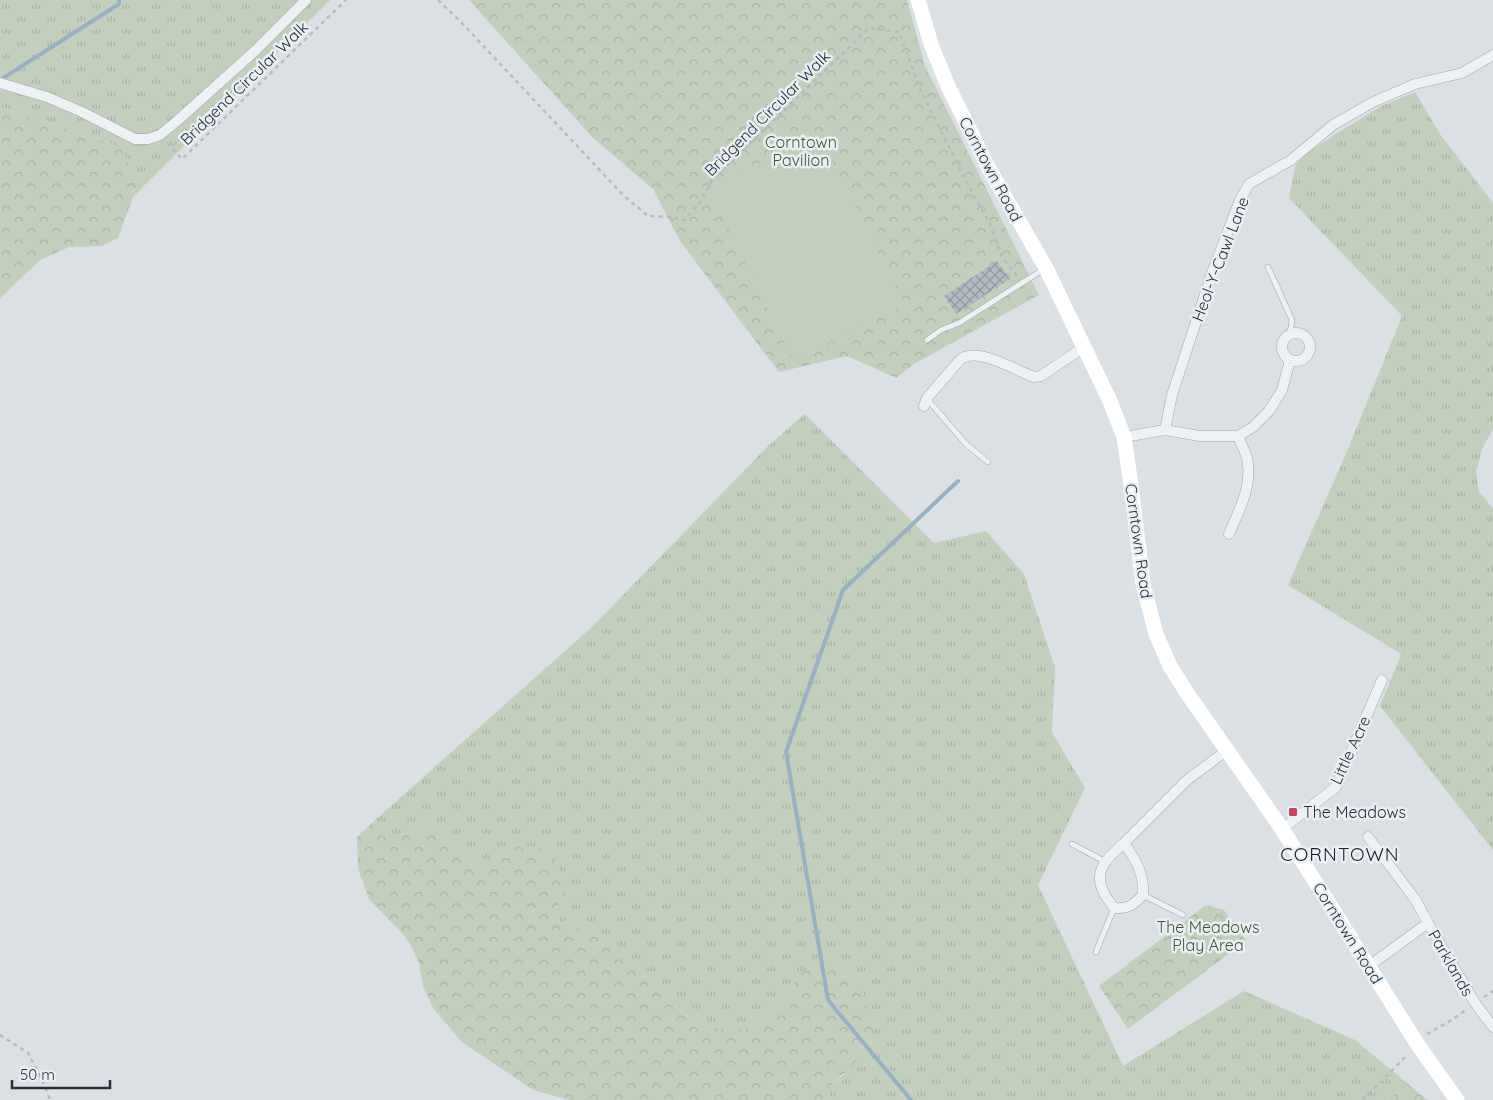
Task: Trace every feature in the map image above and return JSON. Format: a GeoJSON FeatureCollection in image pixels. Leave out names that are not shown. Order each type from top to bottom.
{"type":"FeatureCollection","features":[{"type":"Feature","properties":{"kind":"main road","name":"Corntown Road"},"geometry":{"type":"LineString","coordinates":[[918,0],[932,48],[948,86],[988,167],[1046,268],[1110,401],[1124,437],[1143,584],[1156,634],[1170,666],[1226,751],[1282,828],[1418,1045],[1456,1100]]}},
{"type":"Feature","properties":{"kind":"street"},"geometry":{"type":"LineString","coordinates":[[0,83],[47,97],[82,112],[134,140],[148,139],[160,135],[255,51],[306,0]]}},
{"type":"Feature","properties":{"kind":"street","name":"Heol-Y-Cawl Lane"},"geometry":{"type":"LineString","coordinates":[[1165,430],[1172,395],[1212,273],[1240,200],[1249,184],[1292,160],[1333,125],[1373,102],[1415,84],[1462,73],[1493,55]]}},
{"type":"Feature","properties":{"kind":"street"},"geometry":{"type":"LineString","coordinates":[[1295,332],[1304,335],[1310,343],[1306,357],[1300,361],[1290,360],[1283,353],[1284,339],[1290,334],[1295,332]]}},
{"type":"Feature","properties":{"kind":"street"},"geometry":{"type":"LineString","coordinates":[[925,402],[964,357],[975,355],[989,359],[1034,377],[1041,376],[1084,347]]}},
{"type":"Feature","properties":{"kind":"street"},"geometry":{"type":"LineString","coordinates":[[1124,437],[1165,430],[1200,436],[1238,436],[1253,427],[1269,411],[1282,390],[1290,360]]}},
{"type":"Feature","properties":{"kind":"street"},"geometry":{"type":"LineString","coordinates":[[1229,534],[1245,498],[1249,478],[1246,458],[1238,436]]}},
{"type":"Feature","properties":{"kind":"street","name":"Little Acre"},"geometry":{"type":"LineString","coordinates":[[1282,828],[1336,786],[1382,680]]}},
{"type":"Feature","properties":{"kind":"street"},"geometry":{"type":"LineString","coordinates":[[1124,843],[1144,880],[1143,895],[1134,904],[1124,908],[1114,908],[1102,891],[1100,875],[1104,861],[1187,780],[1226,751]]}},
{"type":"Feature","properties":{"kind":"street","name":"Parklands"},"geometry":{"type":"LineString","coordinates":[[1368,837],[1416,899],[1428,924],[1474,1003],[1493,1027]]}},
{"type":"Feature","properties":{"kind":"street","name":"Parklands"},"geometry":{"type":"LineString","coordinates":[[1369,966],[1428,924]]}},
{"type":"Feature","properties":{"kind":"lane"},"geometry":{"type":"LineString","coordinates":[[1268,267],[1292,320],[1290,334]]}},
{"type":"Feature","properties":{"kind":"lane"},"geometry":{"type":"LineString","coordinates":[[927,340],[940,330],[959,323],[1046,268]]}},
{"type":"Feature","properties":{"kind":"lane"},"geometry":{"type":"LineString","coordinates":[[925,402],[988,462]]}},
{"type":"Feature","properties":{"kind":"lane"},"geometry":{"type":"LineString","coordinates":[[1072,844],[1104,861]]}},
{"type":"Feature","properties":{"kind":"lane"},"geometry":{"type":"LineString","coordinates":[[1143,895],[1183,915]]}},
{"type":"Feature","properties":{"kind":"lane"},"geometry":{"type":"LineString","coordinates":[[1096,952],[1114,908]]}},
{"type":"Feature","properties":{"kind":"path","name":"Bridgend Circular Walk"},"geometry":{"type":"LineString","coordinates":[[160,135],[182,160],[346,0]]}},
{"type":"Feature","properties":{"kind":"path","name":"Bridgend Circular Walk"},"geometry":{"type":"LineString","coordinates":[[438,0],[460,21],[623,195],[648,216],[685,220],[701,201],[712,180],[869,28],[899,32],[921,90],[965,179],[990,224],[1002,257],[1022,283]]}},
{"type":"Feature","properties":{"kind":"path"},"geometry":{"type":"LineString","coordinates":[[1363,1100],[1418,1045],[1424,1036],[1455,1018],[1493,991]]}},
{"type":"Feature","properties":{"kind":"path"},"geometry":{"type":"LineString","coordinates":[[0,1035],[28,1053],[50,1100]]}},
{"type":"Feature","properties":{"kind":"green space"},"geometry":{"type":"Polygon","coordinates":[[[0,0],[330,0],[145,185],[132,177],[129,162],[113,144],[0,107],[0,0]]]}},
{"type":"Feature","properties":{"kind":"green space","name":"Corntown Pavilion"},"geometry":{"type":"Polygon","coordinates":[[[469,0],[907,0],[925,66],[1039,295],[914,364],[896,378],[847,356],[779,372],[680,241],[653,189],[593,138],[469,0]]]}},
{"type":"Feature","properties":{"kind":"green space"},"geometry":{"type":"Polygon","coordinates":[[[1415,92],[1440,134],[1493,203],[1493,429],[1482,449],[1476,472],[1479,492],[1493,508],[1493,850],[1380,706],[1401,654],[1288,585],[1346,454],[1402,316],[1289,198],[1295,166],[1307,152],[1383,105],[1415,92]]]}},
{"type":"Feature","properties":{"kind":"green space"},"geometry":{"type":"Polygon","coordinates":[[[0,107],[113,144],[127,158],[132,177],[145,185],[133,197],[118,238],[102,246],[69,247],[40,260],[0,298],[0,107]]]}},
{"type":"Feature","properties":{"kind":"green space"},"geometry":{"type":"Polygon","coordinates":[[[819,134],[905,305],[793,360],[709,189],[819,134]]]}},
{"type":"Feature","properties":{"kind":"green space"},"geometry":{"type":"Polygon","coordinates":[[[805,414],[934,543],[986,531],[1024,574],[1055,667],[1052,732],[1085,788],[1038,885],[1123,1066],[1244,991],[1355,1040],[1407,1083],[1388,1100],[831,1100],[828,1094],[832,1086],[840,1077],[851,1070],[798,975],[793,987],[773,1015],[753,1028],[720,1029],[693,1020],[669,1003],[625,951],[596,933],[571,930],[559,923],[557,910],[562,898],[499,856],[483,874],[466,862],[458,847],[428,828],[396,835],[373,822],[594,625],[769,445],[805,414]]]}},
{"type":"Feature","properties":{"kind":"green space"},"geometry":{"type":"Polygon","coordinates":[[[373,822],[396,835],[428,828],[442,831],[458,847],[466,862],[483,874],[499,856],[515,847],[542,849],[554,857],[565,882],[562,898],[557,910],[559,923],[571,930],[596,933],[625,951],[669,1003],[693,1020],[720,1029],[753,1028],[773,1015],[793,987],[798,975],[809,969],[831,966],[844,969],[853,978],[862,994],[873,1032],[851,1070],[841,1075],[833,1083],[829,1094],[831,1100],[569,1100],[533,1090],[462,1042],[433,1008],[423,986],[419,963],[410,944],[369,899],[358,869],[357,837],[373,822]]]}},
{"type":"Feature","properties":{"kind":"green space","name":"The Meadows Play Area"},"geometry":{"type":"Polygon","coordinates":[[[1206,905],[1224,910],[1246,941],[1128,1029],[1099,986],[1206,905]]]}},
{"type":"Feature","properties":{"kind":"green space"},"geometry":{"type":"Polygon","coordinates":[[[1407,1083],[1427,1100],[1388,1100],[1407,1083]]]}},
{"type":"Feature","properties":{"kind":"building"},"geometry":{"type":"Polygon","coordinates":[[[997,261],[1010,279],[956,314],[944,296],[997,261]]]}},
{"type":"Feature","properties":{"kind":"waterway"},"geometry":{"type":"LineString","coordinates":[[0,80],[119,4],[119,0]]}},
{"type":"Feature","properties":{"kind":"waterway"},"geometry":{"type":"LineString","coordinates":[[911,1100],[828,1000],[786,752],[843,590],[958,481]]}},
{"type":"Feature","properties":{"kind":"place","name":"The Meadows"},"geometry":{"type":"Point","coordinates":[1293,812]}},
{"type":"Feature","properties":{"kind":"district","name":"CORNTOWN"},"geometry":{"type":"Point","coordinates":[1340,854]}}]}
